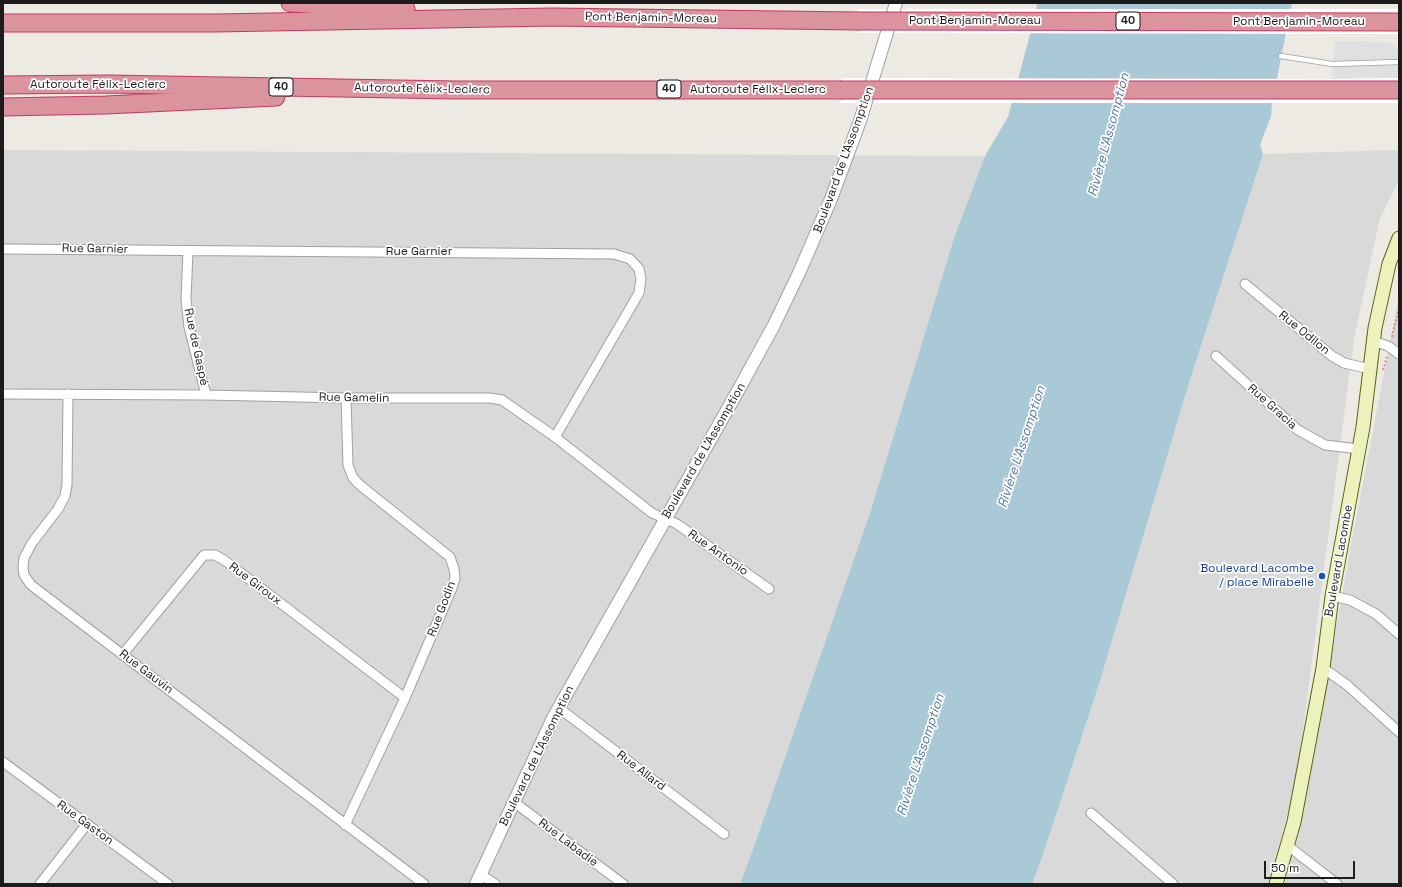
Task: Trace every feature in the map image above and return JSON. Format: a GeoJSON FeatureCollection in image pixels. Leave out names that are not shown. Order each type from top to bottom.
{"type":"FeatureCollection","features":[{"type":"Feature","properties":{"kind":"highway"},"geometry":{"type":"LineString","coordinates":[[290,3],[552,17]]}},
{"type":"Feature","properties":{"kind":"highway","name":"Pont Benjamin-Moreau"},"geometry":{"type":"LineString","coordinates":[[552,17],[857,21],[1399,22]]}},
{"type":"Feature","properties":{"kind":"highway","name":"40"},"geometry":{"type":"LineString","coordinates":[[3,23],[215,23],[552,17]]}},
{"type":"Feature","properties":{"kind":"highway","name":"Autoroute Félix-Leclerc"},"geometry":{"type":"LineString","coordinates":[[3,85],[107,84],[456,90],[1399,90]]}},
{"type":"Feature","properties":{"kind":"highway"},"geometry":{"type":"LineString","coordinates":[[3,107],[106,105],[456,90]]}},
{"type":"Feature","properties":{"kind":"main road","name":"Boulevard Lacombe"},"geometry":{"type":"LineString","coordinates":[[1276,884],[1294,822],[1323,668],[1332,596],[1363,427],[1373,342],[1382,289],[1392,255],[1398,244]]}},
{"type":"Feature","properties":{"kind":"street","name":"Boulevard de L'Assomption"},"geometry":{"type":"LineString","coordinates":[[478,879],[559,708],[762,347],[805,259],[831,199],[860,121],[896,3]]}},
{"type":"Feature","properties":{"kind":"street","name":"Rue Garnier"},"geometry":{"type":"LineString","coordinates":[[3,249],[614,254],[630,259],[639,269],[641,279],[639,293],[555,437]]}},
{"type":"Feature","properties":{"kind":"street","name":"Rue de Gaspé"},"geometry":{"type":"LineString","coordinates":[[188,251],[186,299],[189,327],[206,395]]}},
{"type":"Feature","properties":{"kind":"street","name":"Rue Odilon"},"geometry":{"type":"LineString","coordinates":[[1245,284],[1332,356],[1344,363],[1370,369]]}},
{"type":"Feature","properties":{"kind":"street"},"geometry":{"type":"LineString","coordinates":[[1373,342],[1388,346],[1399,354]]}},
{"type":"Feature","properties":{"kind":"street","name":"Rue Gracia"},"geometry":{"type":"LineString","coordinates":[[1216,356],[1298,430],[1326,445],[1359,449]]}},
{"type":"Feature","properties":{"kind":"street","name":"Rue Gamelin"},"geometry":{"type":"LineString","coordinates":[[3,394],[490,398],[502,400],[555,437],[652,513],[665,519]]}},
{"type":"Feature","properties":{"kind":"street","name":"Rue Gauvin"},"geometry":{"type":"LineString","coordinates":[[68,394],[67,485],[65,496],[58,509],[32,543],[24,558],[24,576],[31,585],[424,884]]}},
{"type":"Feature","properties":{"kind":"street","name":"Rue Godin"},"geometry":{"type":"LineString","coordinates":[[345,825],[405,698],[455,578],[450,557],[353,478],[348,465],[346,398]]}},
{"type":"Feature","properties":{"kind":"street","name":"Rue Antonio"},"geometry":{"type":"LineString","coordinates":[[665,519],[677,524],[768,589]]}},
{"type":"Feature","properties":{"kind":"street","name":"Rue Giroux"},"geometry":{"type":"LineString","coordinates":[[123,654],[204,555],[215,555],[224,560],[405,698]]}},
{"type":"Feature","properties":{"kind":"street"},"geometry":{"type":"LineString","coordinates":[[1332,596],[1350,600],[1376,614],[1399,634]]}},
{"type":"Feature","properties":{"kind":"street"},"geometry":{"type":"LineString","coordinates":[[1323,668],[1347,685],[1399,732]]}},
{"type":"Feature","properties":{"kind":"street","name":"Rue Allard"},"geometry":{"type":"LineString","coordinates":[[559,708],[724,834]]}},
{"type":"Feature","properties":{"kind":"street","name":"Rue Gaston"},"geometry":{"type":"LineString","coordinates":[[3,762],[168,884]]}},
{"type":"Feature","properties":{"kind":"street","name":"Rue Labadie"},"geometry":{"type":"LineString","coordinates":[[514,802],[623,884]]}},
{"type":"Feature","properties":{"kind":"street"},"geometry":{"type":"LineString","coordinates":[[1091,813],[1173,884]]}},
{"type":"Feature","properties":{"kind":"street"},"geometry":{"type":"LineString","coordinates":[[40,884],[87,824]]}},
{"type":"Feature","properties":{"kind":"street"},"geometry":{"type":"LineString","coordinates":[[1287,845],[1337,884]]}},
{"type":"Feature","properties":{"kind":"street"},"geometry":{"type":"LineString","coordinates":[[478,879],[495,884]]}},
{"type":"Feature","properties":{"kind":"lane"},"geometry":{"type":"LineString","coordinates":[[1281,56],[1332,64],[1399,62]]}},
{"type":"Feature","properties":{"kind":"path"},"geometry":{"type":"LineString","coordinates":[[1392,334],[1399,308]]}},
{"type":"Feature","properties":{"kind":"shaded area"},"geometry":{"type":"Polygon","coordinates":[[[1336,41],[1389,42],[1399,48],[1399,78],[1332,79],[1332,64],[1336,41]]]}},
{"type":"Feature","properties":{"kind":"shaded area"},"geometry":{"type":"Polygon","coordinates":[[[3,150],[985,156],[954,238],[870,513],[740,884],[3,884],[3,150]]]}},
{"type":"Feature","properties":{"kind":"shaded area"},"geometry":{"type":"Polygon","coordinates":[[[1399,150],[1399,180],[1380,218],[1354,339],[1296,783],[1268,884],[1032,884],[1100,681],[1189,383],[1263,154],[1399,150]]]}},
{"type":"Feature","properties":{"kind":"shaded area"},"geometry":{"type":"Polygon","coordinates":[[[1399,295],[1399,884],[1285,884],[1305,804],[1350,550],[1399,295]]]}},
{"type":"Feature","properties":{"kind":"water","name":"Rivière L'Assomption"},"geometry":{"type":"Polygon","coordinates":[[[1037,3],[1292,3],[1272,103],[1271,116],[1260,145],[1263,154],[1189,383],[1100,681],[1041,860],[1032,884],[740,884],[870,513],[954,238],[985,156],[1008,117],[1036,12],[1037,3]]]}},
{"type":"Feature","properties":{"kind":"pier"},"geometry":{"type":"Polygon","coordinates":[[[857,9],[1399,9],[1399,34],[857,33],[857,9]]]}},
{"type":"Feature","properties":{"kind":"pier"},"geometry":{"type":"Polygon","coordinates":[[[841,78],[1399,78],[1399,103],[840,103],[841,78]]]}},
{"type":"Feature","properties":{"kind":"place","name":"Boulevard Lacombe / place Mirabelle"},"geometry":{"type":"Point","coordinates":[1322,576]}}]}
